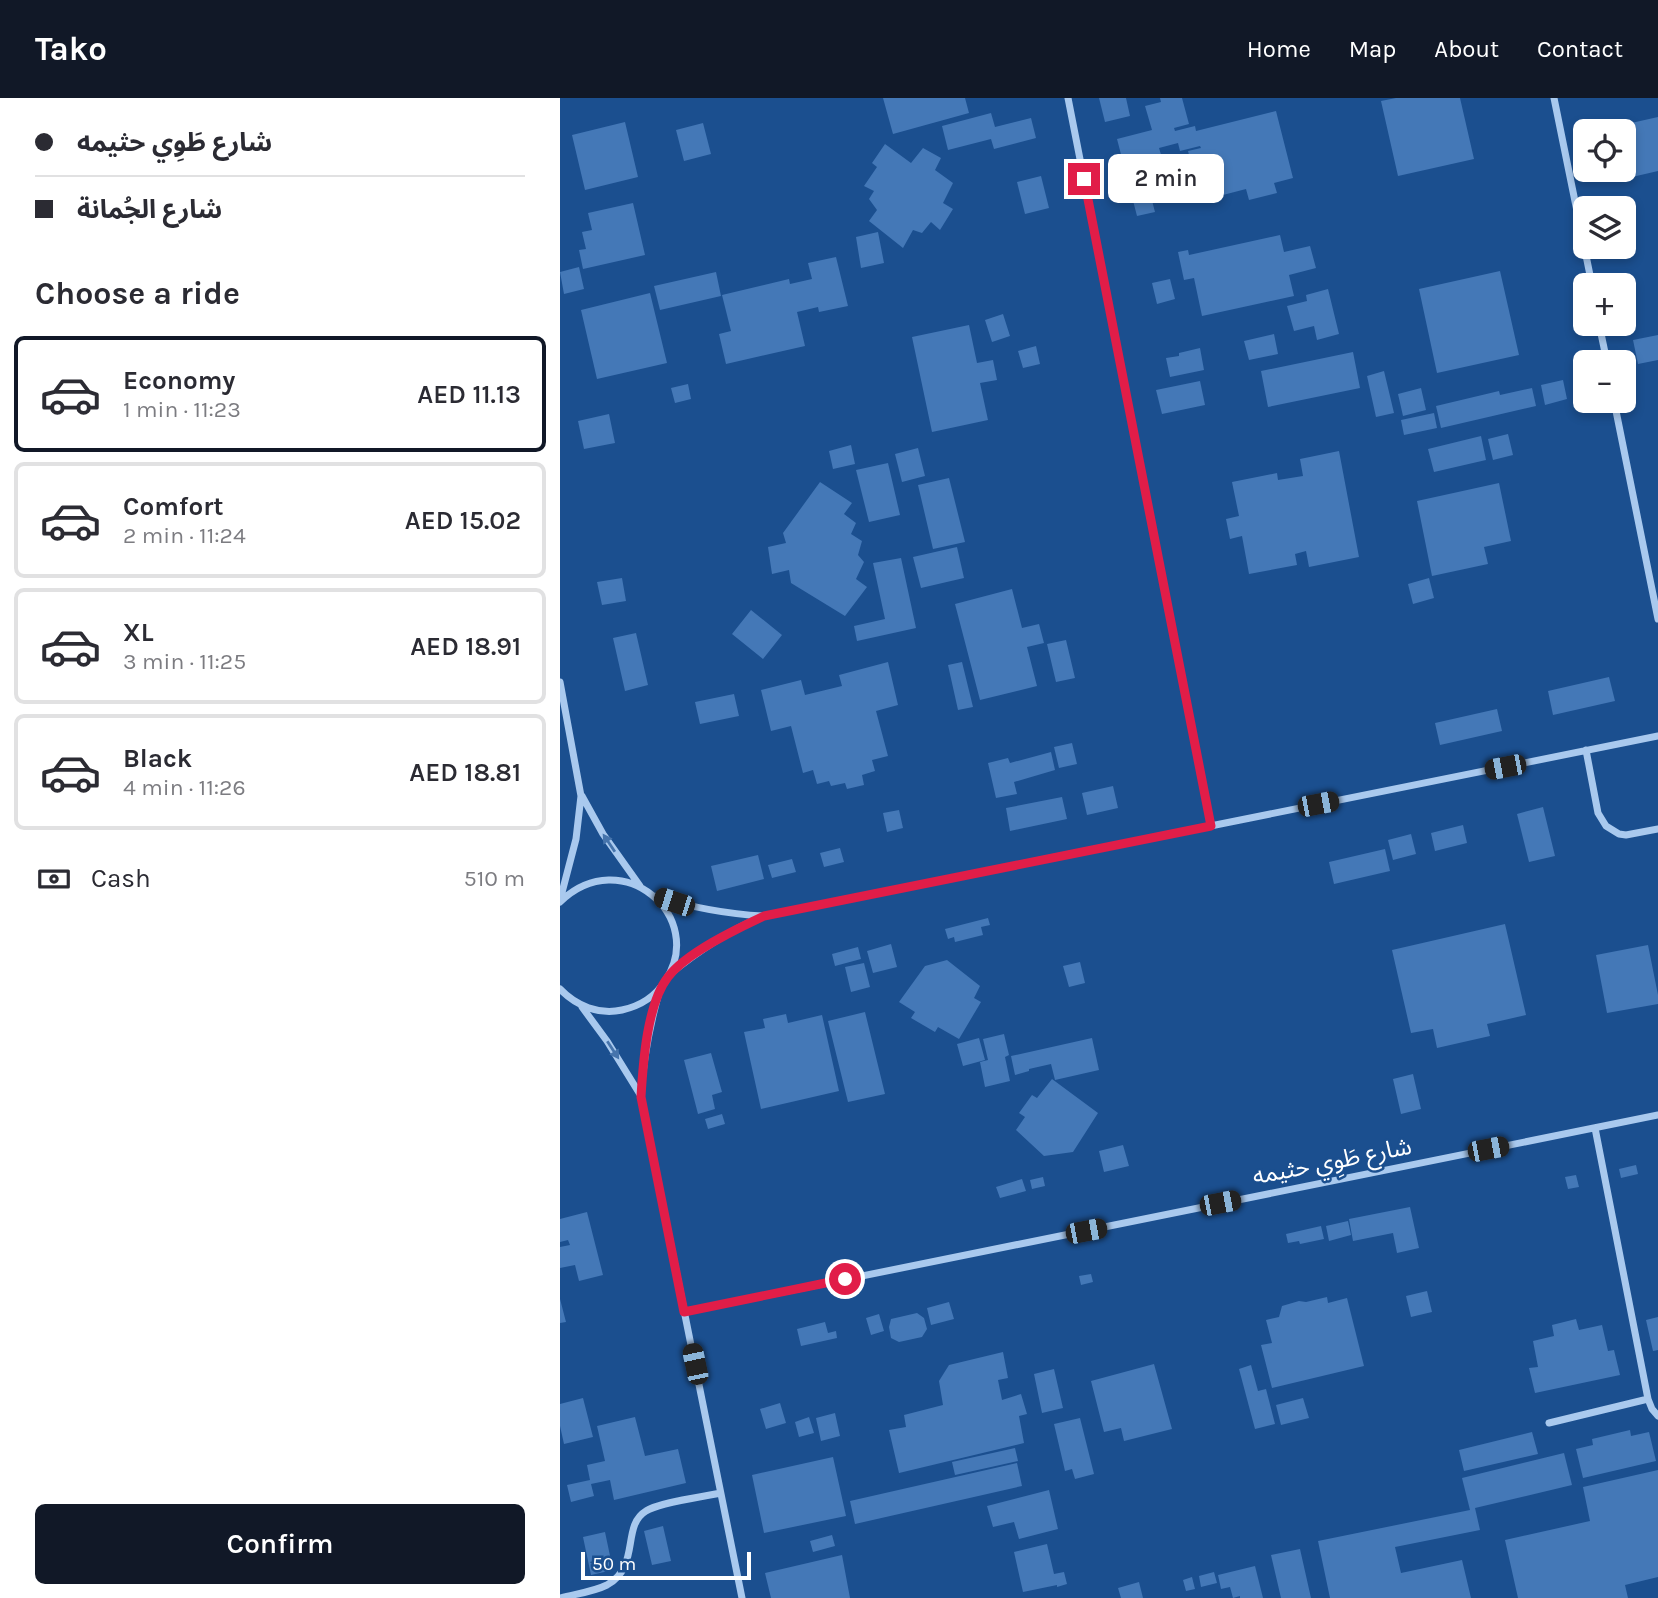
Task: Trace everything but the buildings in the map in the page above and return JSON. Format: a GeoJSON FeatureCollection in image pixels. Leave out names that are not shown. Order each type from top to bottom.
{"type":"FeatureCollection","features":[{"type":"Feature","properties":{"kind":"street"},"geometry":{"type":"LineString","coordinates":[[1068,98],[1211,826]]}},
{"type":"Feature","properties":{"kind":"street"},"geometry":{"type":"LineString","coordinates":[[1554,98],[1589,273]]}},
{"type":"Feature","properties":{"kind":"street"},"geometry":{"type":"LineString","coordinates":[[1617,413],[1658,619]]}},
{"type":"Feature","properties":{"kind":"street"},"geometry":{"type":"LineString","coordinates":[[560,682],[581,796],[576,839],[560,901]]}},
{"type":"Feature","properties":{"kind":"street"},"geometry":{"type":"LineString","coordinates":[[562,993],[581,1006],[597,1011],[615,1012],[632,1008],[647,1000],[660,989],[670,974],[687,960],[724,936],[764,916],[1658,736]]}},
{"type":"Feature","properties":{"kind":"street"},"geometry":{"type":"LineString","coordinates":[[1586,750],[1598,813],[1606,826],[1626,835],[1658,829]]}},
{"type":"Feature","properties":{"kind":"street"},"geometry":{"type":"LineString","coordinates":[[581,796],[603,834],[642,888]]}},
{"type":"Feature","properties":{"kind":"street"},"geometry":{"type":"LineString","coordinates":[[560,901],[583,885],[613,880],[628,882],[653,895],[696,908],[764,916]]}},
{"type":"Feature","properties":{"kind":"street"},"geometry":{"type":"LineString","coordinates":[[653,895],[672,923],[676,940],[670,974]]}},
{"type":"Feature","properties":{"kind":"street"},"geometry":{"type":"LineString","coordinates":[[660,989],[647,1042],[641,1097],[741,1598]]}},
{"type":"Feature","properties":{"kind":"street"},"geometry":{"type":"LineString","coordinates":[[581,1006],[619,1059],[641,1097]]}},
{"type":"Feature","properties":{"kind":"street","name":"شارع طَوِي حثيمه"},"geometry":{"type":"LineString","coordinates":[[684,1312],[1658,1115]]}},
{"type":"Feature","properties":{"kind":"street"},"geometry":{"type":"LineString","coordinates":[[1595,1128],[1648,1399],[1658,1416]]}},
{"type":"Feature","properties":{"kind":"street"},"geometry":{"type":"LineString","coordinates":[[1549,1423],[1648,1399]]}},
{"type":"Feature","properties":{"kind":"street"},"geometry":{"type":"LineString","coordinates":[[560,1598],[598,1589],[617,1577],[625,1568],[629,1557],[635,1523],[646,1511],[720,1493]]}},
{"type":"Feature","properties":{"kind":"route"},"geometry":{"type":"LineString","coordinates":[[845,1279],[684,1312],[641,1097],[649,1031],[660,989],[670,974],[724,936],[764,916],[1211,826],[1084,179]]}}]}
